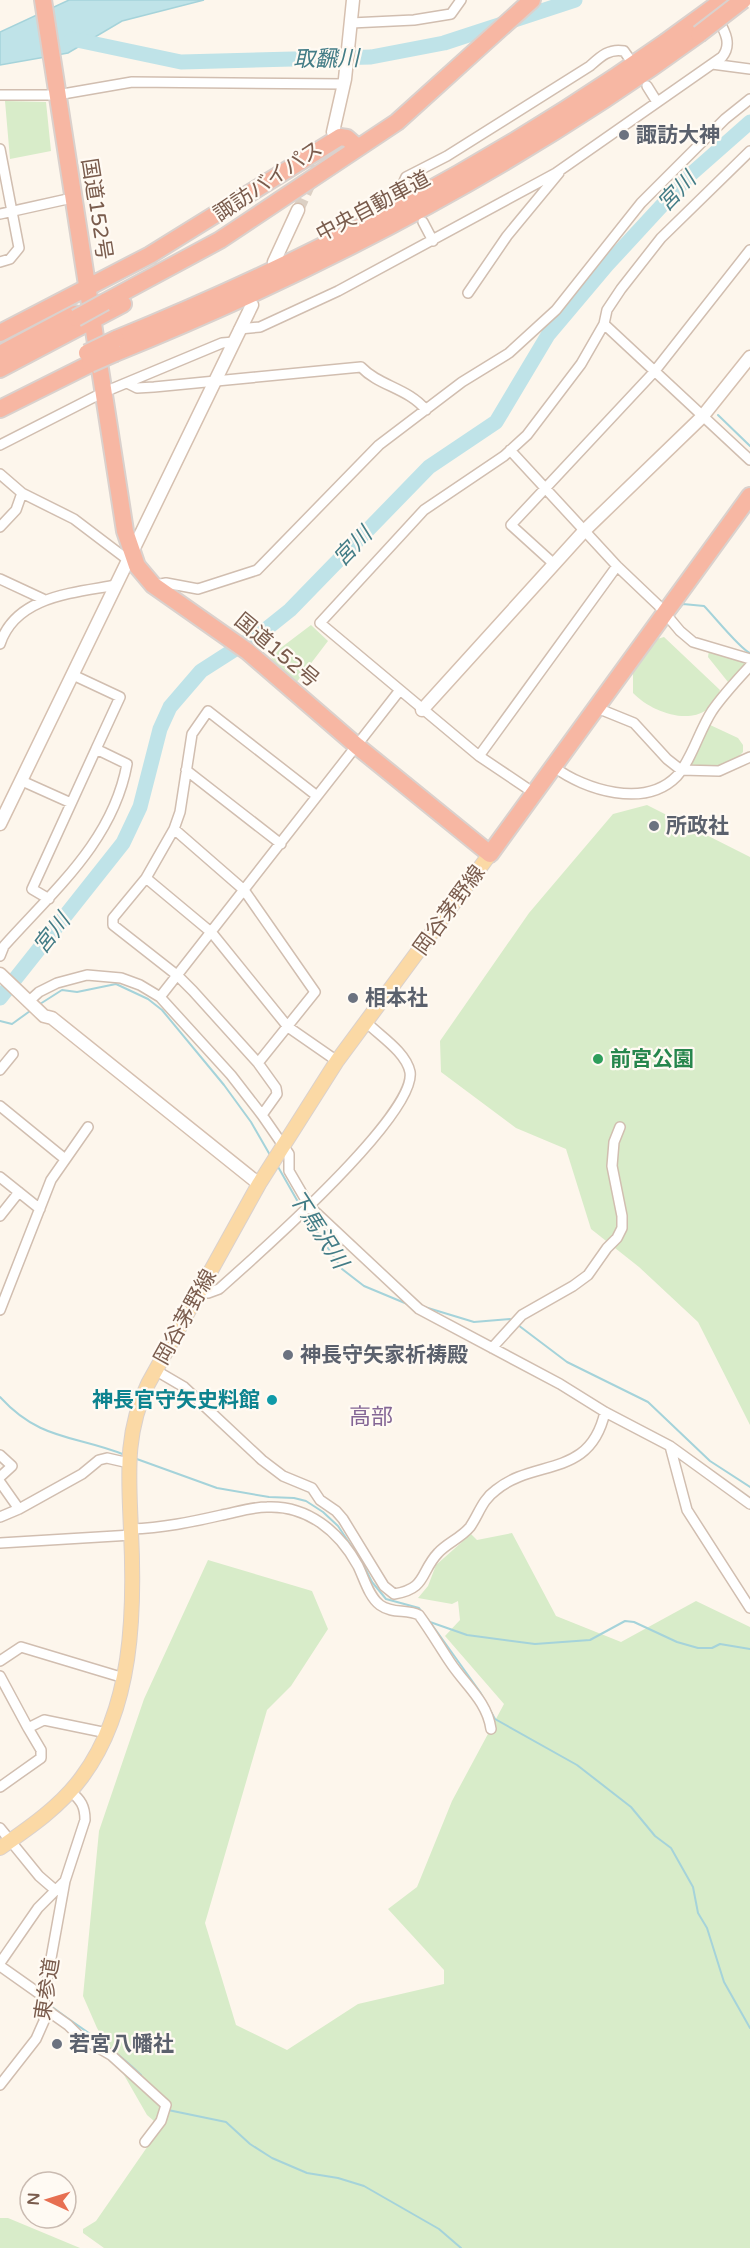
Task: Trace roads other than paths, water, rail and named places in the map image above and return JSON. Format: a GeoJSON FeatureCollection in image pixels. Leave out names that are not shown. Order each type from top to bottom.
{"type":"FeatureCollection","features":[{"type":"Feature","properties":{"kind":"highway","name":"国道152号"},"geometry":{"type":"LineString","coordinates":[[43,0],[86,287],[81,318],[102,393],[130,557],[153,585],[247,651],[357,746],[490,854]]}},
{"type":"Feature","properties":{"kind":"highway","name":"諏訪バイパス"},"geometry":{"type":"LineString","coordinates":[[104,301],[220,240],[397,122],[521,0]]}},
{"type":"Feature","properties":{"kind":"highway","name":"諏訪バイパス"},"geometry":{"type":"LineString","coordinates":[[0,356],[81,318],[104,301],[255,213],[355,145],[420,97],[532,0]]}},
{"type":"Feature","properties":{"kind":"highway","name":"中央自動車道"},"geometry":{"type":"LineString","coordinates":[[692,32],[743,0]]}},
{"type":"Feature","properties":{"kind":"highway","name":"中央自動車道"},"geometry":{"type":"LineString","coordinates":[[0,396],[295,272],[402,218],[530,146],[615,93],[692,32],[719,6]]}},
{"type":"Feature","properties":{"kind":"highway"},"geometry":{"type":"LineString","coordinates":[[0,369],[81,318],[298,199],[395,130],[397,122]]}},
{"type":"Feature","properties":{"kind":"highway"},"geometry":{"type":"LineString","coordinates":[[0,333],[150,255],[339,137],[355,145]]}},
{"type":"Feature","properties":{"kind":"highway","name":"中央自動車道"},"geometry":{"type":"LineString","coordinates":[[0,409],[88,359]]}},
{"type":"Feature","properties":{"kind":"highway"},"geometry":{"type":"LineString","coordinates":[[490,854],[750,496]]}},
{"type":"Feature","properties":{"kind":"main road","name":"岡谷茅野線"},"geometry":{"type":"LineString","coordinates":[[5,1845],[70,1791],[90,1766],[107,1733],[124,1678],[132,1582],[129,1458],[136,1408],[259,1184],[337,1061],[490,854]]}},
{"type":"Feature","properties":{"kind":"street"},"geometry":{"type":"LineString","coordinates":[[333,132],[345,81],[353,0]]}},
{"type":"Feature","properties":{"kind":"street"},"geometry":{"type":"LineString","coordinates":[[351,25],[414,20],[451,14],[461,0]]}},
{"type":"Feature","properties":{"kind":"street"},"geometry":{"type":"LineString","coordinates":[[239,329],[260,327],[338,291],[561,169],[726,52],[727,35],[719,6]]}},
{"type":"Feature","properties":{"kind":"street"},"geometry":{"type":"LineString","coordinates":[[408,195],[402,186],[406,177],[457,150],[590,66],[600,56],[618,50],[624,51],[631,61]]}},
{"type":"Feature","properties":{"kind":"street"},"geometry":{"type":"LineString","coordinates":[[712,64],[750,69]]}},
{"type":"Feature","properties":{"kind":"street"},"geometry":{"type":"LineString","coordinates":[[0,95],[57,92],[132,82],[345,81]]}},
{"type":"Feature","properties":{"kind":"street"},"geometry":{"type":"LineString","coordinates":[[647,86],[657,102]]}},
{"type":"Feature","properties":{"kind":"street"},"geometry":{"type":"LineString","coordinates":[[153,585],[166,583],[198,589],[257,570],[379,445],[462,381],[509,353],[556,310],[641,203],[725,118],[750,99]]}},
{"type":"Feature","properties":{"kind":"street"},"geometry":{"type":"LineString","coordinates":[[0,149],[19,248],[10,259],[0,262]]}},
{"type":"Feature","properties":{"kind":"street"},"geometry":{"type":"LineString","coordinates":[[534,792],[479,756],[320,623],[424,510],[510,450],[527,435],[581,364],[604,324],[607,310],[661,238],[750,151]]}},
{"type":"Feature","properties":{"kind":"street"},"geometry":{"type":"LineString","coordinates":[[468,293],[507,236],[561,169]]}},
{"type":"Feature","properties":{"kind":"street"},"geometry":{"type":"LineString","coordinates":[[0,214],[72,198]]}},
{"type":"Feature","properties":{"kind":"street"},"geometry":{"type":"LineString","coordinates":[[274,262],[298,210]]}},
{"type":"Feature","properties":{"kind":"street"},"geometry":{"type":"LineString","coordinates":[[423,222],[433,241]]}},
{"type":"Feature","properties":{"kind":"street"},"geometry":{"type":"LineString","coordinates":[[554,564],[512,525],[654,372],[750,250]]}},
{"type":"Feature","properties":{"kind":"street"},"geometry":{"type":"LineString","coordinates":[[0,824],[252,305]]}},
{"type":"Feature","properties":{"kind":"street"},"geometry":{"type":"LineString","coordinates":[[604,324],[750,460]]}},
{"type":"Feature","properties":{"kind":"street"},"geometry":{"type":"LineString","coordinates":[[0,444],[102,393],[129,384],[222,343],[234,342]]}},
{"type":"Feature","properties":{"kind":"street"},"geometry":{"type":"LineString","coordinates":[[422,710],[585,530],[702,417],[750,357]]}},
{"type":"Feature","properties":{"kind":"street"},"geometry":{"type":"LineString","coordinates":[[129,384],[137,388],[361,367],[369,375],[417,398],[426,410]]}},
{"type":"Feature","properties":{"kind":"street"},"geometry":{"type":"LineString","coordinates":[[510,450],[617,566],[693,642],[750,659]]}},
{"type":"Feature","properties":{"kind":"street"},"geometry":{"type":"LineString","coordinates":[[0,474],[22,493],[74,519],[130,557]]}},
{"type":"Feature","properties":{"kind":"street"},"geometry":{"type":"LineString","coordinates":[[0,527],[16,510],[22,493]]}},
{"type":"Feature","properties":{"kind":"street"},"geometry":{"type":"LineString","coordinates":[[479,756],[617,566]]}},
{"type":"Feature","properties":{"kind":"street"},"geometry":{"type":"LineString","coordinates":[[0,579],[43,599]]}},
{"type":"Feature","properties":{"kind":"street"},"geometry":{"type":"LineString","coordinates":[[0,644],[7,627],[43,599],[116,585]]}},
{"type":"Feature","properties":{"kind":"street"},"geometry":{"type":"LineString","coordinates":[[554,766],[573,779],[616,793],[648,791],[660,787],[681,770],[712,711],[750,666]]}},
{"type":"Feature","properties":{"kind":"street"},"geometry":{"type":"LineString","coordinates":[[49,899],[32,889],[120,697],[73,675]]}},
{"type":"Feature","properties":{"kind":"street"},"geometry":{"type":"LineString","coordinates":[[160,997],[400,690]]}},
{"type":"Feature","properties":{"kind":"street"},"geometry":{"type":"LineString","coordinates":[[597,708],[634,723],[667,759],[681,770],[719,771],[750,757]]}},
{"type":"Feature","properties":{"kind":"street"},"geometry":{"type":"LineString","coordinates":[[262,1115],[277,1094],[276,1088],[258,1063],[178,976],[113,924],[113,918],[146,878],[174,829],[180,812],[192,734],[208,711],[317,796]]}},
{"type":"Feature","properties":{"kind":"street"},"geometry":{"type":"LineString","coordinates":[[0,956],[4,946],[49,899],[93,846],[122,789],[127,764],[96,749]]}},
{"type":"Feature","properties":{"kind":"street"},"geometry":{"type":"LineString","coordinates":[[186,770],[280,844]]}},
{"type":"Feature","properties":{"kind":"street"},"geometry":{"type":"LineString","coordinates":[[21,781],[71,803]]}},
{"type":"Feature","properties":{"kind":"street"},"geometry":{"type":"LineString","coordinates":[[174,829],[244,890],[315,992],[258,1063]]}},
{"type":"Feature","properties":{"kind":"street"},"geometry":{"type":"LineString","coordinates":[[146,878],[212,933],[288,1027],[337,1061]]}},
{"type":"Feature","properties":{"kind":"street"},"geometry":{"type":"LineString","coordinates":[[0,974],[31,1004],[52,1018],[259,1184]]}},
{"type":"Feature","properties":{"kind":"street"},"geometry":{"type":"LineString","coordinates":[[31,1004],[39,992],[57,983],[87,975],[122,978],[160,997],[224,1067],[262,1115],[276,1157],[289,1154],[289,1171],[306,1211],[416,1306],[670,1446],[750,1504]]}},
{"type":"Feature","properties":{"kind":"street"},"geometry":{"type":"LineString","coordinates":[[198,1293],[208,1293],[219,1289],[306,1211],[360,1153],[408,1088],[410,1071],[398,1049],[386,1042],[366,1022]]}},
{"type":"Feature","properties":{"kind":"street"},"geometry":{"type":"LineString","coordinates":[[0,1070],[13,1054]]}},
{"type":"Feature","properties":{"kind":"street"},"geometry":{"type":"LineString","coordinates":[[0,1106],[65,1159]]}},
{"type":"Feature","properties":{"kind":"street"},"geometry":{"type":"LineString","coordinates":[[0,1310],[51,1180],[88,1127]]}},
{"type":"Feature","properties":{"kind":"street"},"geometry":{"type":"LineString","coordinates":[[492,1348],[515,1323],[588,1275],[617,1238],[622,1228],[622,1216],[612,1166],[614,1142],[620,1127]]}},
{"type":"Feature","properties":{"kind":"street"},"geometry":{"type":"LineString","coordinates":[[0,1178],[40,1209]]}},
{"type":"Feature","properties":{"kind":"street"},"geometry":{"type":"LineString","coordinates":[[0,1216],[19,1192]]}},
{"type":"Feature","properties":{"kind":"street"},"geometry":{"type":"LineString","coordinates":[[155,1370],[184,1387],[262,1460],[283,1476],[312,1488],[316,1507],[325,1525],[357,1564],[378,1604],[392,1602],[417,1586],[439,1551],[471,1526],[480,1507],[498,1487],[583,1453],[602,1426],[605,1412]]}},
{"type":"Feature","properties":{"kind":"street"},"geometry":{"type":"LineString","coordinates":[[670,1446],[687,1510],[750,1608]]}},
{"type":"Feature","properties":{"kind":"street"},"geometry":{"type":"LineString","coordinates":[[0,1455],[12,1466],[0,1479],[19,1509]]}},
{"type":"Feature","properties":{"kind":"street"},"geometry":{"type":"LineString","coordinates":[[0,1517],[82,1474],[99,1460],[129,1458]]}},
{"type":"Feature","properties":{"kind":"street"},"geometry":{"type":"LineString","coordinates":[[0,1543],[132,1532],[268,1507],[293,1509],[316,1507],[336,1511],[392,1602],[419,1615],[450,1662],[477,1696],[485,1709],[491,1730]]}},
{"type":"Feature","properties":{"kind":"street"},"geometry":{"type":"LineString","coordinates":[[0,1661],[21,1647],[124,1678]]}},
{"type":"Feature","properties":{"kind":"street"},"geometry":{"type":"LineString","coordinates":[[0,1676],[41,1750],[41,1758],[0,1786]]}},
{"type":"Feature","properties":{"kind":"street"},"geometry":{"type":"LineString","coordinates":[[28,1728],[45,1719],[107,1733]]}},
{"type":"Feature","properties":{"kind":"street","name":"東参道"},"geometry":{"type":"LineString","coordinates":[[0,2085],[36,2039],[44,2021],[44,1997],[65,1881],[85,1820],[85,1809],[82,1802],[70,1791]]}},
{"type":"Feature","properties":{"kind":"street"},"geometry":{"type":"LineString","coordinates":[[0,1828],[5,1845],[54,1889]]}},
{"type":"Feature","properties":{"kind":"street"},"geometry":{"type":"LineString","coordinates":[[44,1997],[0,1965],[54,1889],[65,1881]]}},
{"type":"Feature","properties":{"kind":"street"},"geometry":{"type":"LineString","coordinates":[[44,2008],[68,2025],[80,2037],[116,2060],[153,2097],[166,2105],[161,2121],[144,2142]]}},
{"type":"Feature","properties":{"kind":"water"},"geometry":{"type":"Polygon","coordinates":[[[69,0],[204,0],[122,21],[68,53],[0,65],[0,32],[69,0]]]}},
{"type":"Feature","properties":{"kind":"waterway","name":"取飜川"},"geometry":{"type":"LineString","coordinates":[[72,39],[181,62],[371,57],[444,43],[575,0]]}},
{"type":"Feature","properties":{"kind":"waterway","name":"宮川"},"geometry":{"type":"LineString","coordinates":[[0,998],[123,843],[140,807],[160,729],[170,707],[201,671],[265,630],[290,610],[429,467],[496,422],[548,335],[607,265],[690,175],[750,122]]}},
{"type":"Feature","properties":{"kind":"waterway"},"geometry":{"type":"LineString","coordinates":[[718,415],[750,446]]}},
{"type":"Feature","properties":{"kind":"waterway"},"geometry":{"type":"LineString","coordinates":[[675,614],[683,604],[704,606],[750,653]]}},
{"type":"Feature","properties":{"kind":"waterway","name":"下馬沢川"},"geometry":{"type":"LineString","coordinates":[[40,1004],[62,990],[77,992],[116,984],[148,999],[162,1010],[224,1085],[251,1122],[270,1155]]}},
{"type":"Feature","properties":{"kind":"waterway","name":"下馬沢川"},"geometry":{"type":"LineString","coordinates":[[0,1021],[12,1024],[30,1011]]}},
{"type":"Feature","properties":{"kind":"waterway","name":"下馬沢川"},"geometry":{"type":"LineString","coordinates":[[277,1165],[302,1209]]}},
{"type":"Feature","properties":{"kind":"waterway","name":"下馬沢川"},"geometry":{"type":"LineString","coordinates":[[305,1214],[342,1269],[364,1286],[412,1306]]}},
{"type":"Feature","properties":{"kind":"waterway","name":"下馬沢川"},"geometry":{"type":"LineString","coordinates":[[418,1305],[474,1322],[510,1319],[513,1322]]}},
{"type":"Feature","properties":{"kind":"waterway","name":"下馬沢川"},"geometry":{"type":"LineString","coordinates":[[518,1325],[567,1362],[648,1402],[710,1461],[750,1487]]}},
{"type":"Feature","properties":{"kind":"waterway"},"geometry":{"type":"LineString","coordinates":[[0,1397],[29,1422],[44,1429],[125,1455]]}},
{"type":"Feature","properties":{"kind":"waterway"},"geometry":{"type":"LineString","coordinates":[[134,1458],[217,1488],[269,1497],[294,1498],[306,1501],[323,1512],[338,1526],[362,1562],[372,1582],[386,1599],[419,1608],[480,1692],[495,1719],[577,1765],[631,1807],[655,1836],[671,1848],[693,1887],[698,1913],[707,1928],[724,1982],[750,2028]]}},
{"type":"Feature","properties":{"kind":"waterway"},"geometry":{"type":"LineString","coordinates":[[430,1622],[467,1635],[535,1644],[590,1640],[625,1621],[634,1622],[677,1642],[698,1648],[712,1648],[720,1644],[750,1649]]}},
{"type":"Feature","properties":{"kind":"waterway"},"geometry":{"type":"LineString","coordinates":[[51,2006],[120,2056],[141,2075],[141,2079]]}},
{"type":"Feature","properties":{"kind":"waterway"},"geometry":{"type":"LineString","coordinates":[[143,2090],[163,2108]]}},
{"type":"Feature","properties":{"kind":"waterway"},"geometry":{"type":"LineString","coordinates":[[168,2110],[226,2122],[250,2144],[272,2158],[307,2173],[338,2178],[364,2186],[439,2229],[461,2248]]}},
{"type":"Feature","properties":{"kind":"tunnel"},"geometry":{"type":"LineString","coordinates":[[298,210],[327,145]]}},
{"type":"Feature","properties":{"kind":"place","name":"諏訪大神"},"geometry":{"type":"Point","coordinates":[624,135]}},
{"type":"Feature","properties":{"kind":"place","name":"所政社"},"geometry":{"type":"Point","coordinates":[654,826]}},
{"type":"Feature","properties":{"kind":"place","name":"相本社"},"geometry":{"type":"Point","coordinates":[353,998]}},
{"type":"Feature","properties":{"kind":"place","name":"前宮公園"},"geometry":{"type":"Point","coordinates":[598,1059]}},
{"type":"Feature","properties":{"kind":"place","name":"神長守矢家祈祷殿"},"geometry":{"type":"Point","coordinates":[288,1355]}},
{"type":"Feature","properties":{"kind":"place","name":"神長官守矢史料館"},"geometry":{"type":"Point","coordinates":[272,1400]}},
{"type":"Feature","properties":{"kind":"place","name":"若宮八幡社"},"geometry":{"type":"Point","coordinates":[57,2044]}},
{"type":"Feature","properties":{"kind":"district","name":"高部"},"geometry":{"type":"Point","coordinates":[371,1416]}}]}
